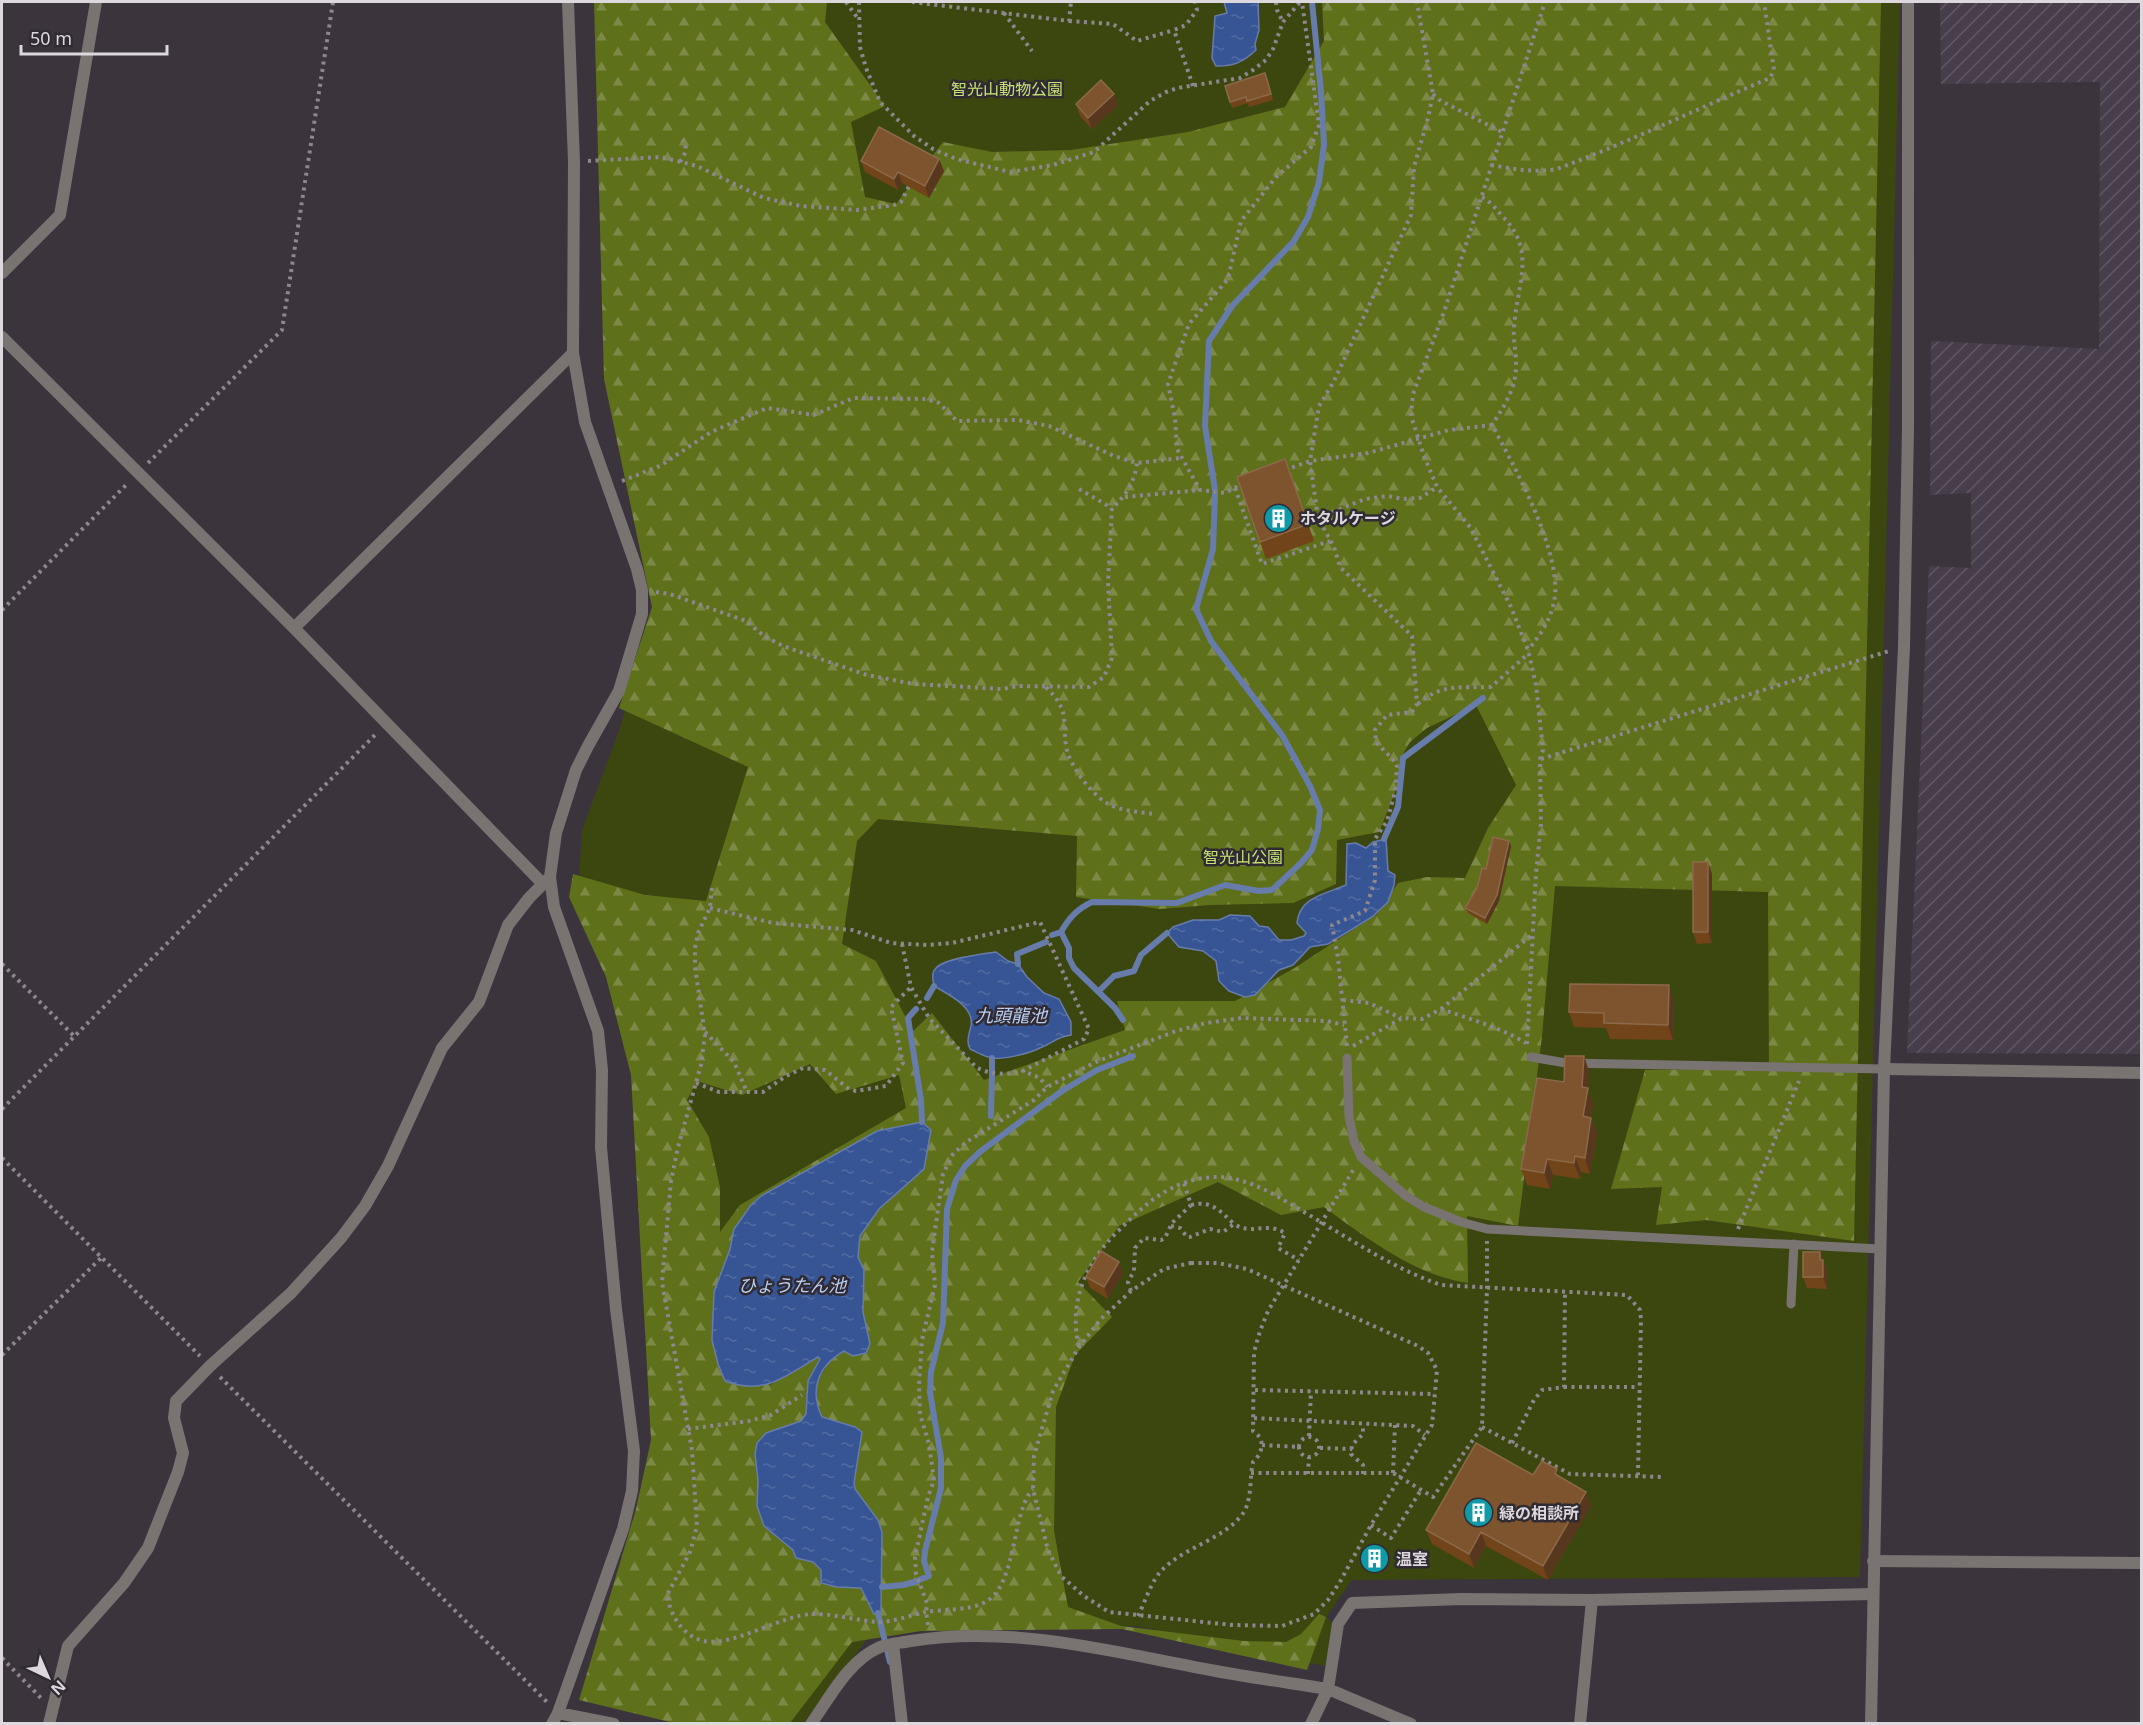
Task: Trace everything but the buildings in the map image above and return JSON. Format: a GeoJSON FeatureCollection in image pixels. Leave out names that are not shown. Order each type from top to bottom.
{"type":"FeatureCollection","features":[{"type":"Feature","properties":{"kind":"street"},"geometry":{"type":"LineString","coordinates":[[2,273],[60,215],[96,2]]}},
{"type":"Feature","properties":{"kind":"street"},"geometry":{"type":"LineString","coordinates":[[568,2],[574,162],[573,353],[585,422],[637,569],[642,590],[642,614],[620,691],[576,770],[556,833],[547,880],[598,1031],[602,1070],[601,1147],[616,1309],[634,1450],[632,1491],[623,1529],[555,1718],[614,1724]]}},
{"type":"Feature","properties":{"kind":"street"},"geometry":{"type":"LineString","coordinates":[[1871,1724],[1884,1069],[1904,647],[1908,428],[1908,2]]}},
{"type":"Feature","properties":{"kind":"street"},"geometry":{"type":"LineString","coordinates":[[2,337],[547,880]]}},
{"type":"Feature","properties":{"kind":"street"},"geometry":{"type":"LineString","coordinates":[[294,628],[573,353]]}},
{"type":"Feature","properties":{"kind":"street"},"geometry":{"type":"LineString","coordinates":[[49,1724],[68,1646],[124,1583],[148,1548],[178,1472],[183,1453],[174,1418],[176,1401],[210,1366],[291,1293],[341,1238],[364,1206],[388,1166],[442,1048],[478,1002],[508,926],[529,898],[547,880]]}},
{"type":"Feature","properties":{"kind":"street"},"geometry":{"type":"LineString","coordinates":[[1884,1069],[2142,1073]]}},
{"type":"Feature","properties":{"kind":"street"},"geometry":{"type":"LineString","coordinates":[[1873,1561],[2142,1563]]}},
{"type":"Feature","properties":{"kind":"street"},"geometry":{"type":"LineString","coordinates":[[1311,1724],[1328,1689],[1338,1624],[1352,1603],[1460,1599],[1592,1600],[1873,1594]]}},
{"type":"Feature","properties":{"kind":"street"},"geometry":{"type":"LineString","coordinates":[[1580,1724],[1592,1600]]}},
{"type":"Feature","properties":{"kind":"street"},"geometry":{"type":"LineString","coordinates":[[811,1724],[852,1666],[887,1645],[931,1638],[999,1636],[1091,1647],[1219,1672],[1328,1689],[1411,1724]]}},
{"type":"Feature","properties":{"kind":"street"},"geometry":{"type":"LineString","coordinates":[[887,1645],[902,1724]]}},
{"type":"Feature","properties":{"kind":"lane"},"geometry":{"type":"LineString","coordinates":[[1531,1056],[1566,1063],[1884,1069]]}},
{"type":"Feature","properties":{"kind":"lane"},"geometry":{"type":"LineString","coordinates":[[1347,1058],[1349,1117],[1354,1141],[1361,1157],[1406,1196],[1424,1207],[1461,1222],[1487,1228],[1880,1249]]}},
{"type":"Feature","properties":{"kind":"lane"},"geometry":{"type":"LineString","coordinates":[[1791,1304],[1794,1244]]}},
{"type":"Feature","properties":{"kind":"path"},"geometry":{"type":"LineString","coordinates":[[2,610],[282,330],[333,2]]}},
{"type":"Feature","properties":{"kind":"path"},"geometry":{"type":"LineString","coordinates":[[846,2],[859,20]]}},
{"type":"Feature","properties":{"kind":"path"},"geometry":{"type":"LineString","coordinates":[[859,2],[860,47],[880,102],[914,136],[933,148],[956,159],[1010,172],[1053,165],[1094,152],[1150,101],[1177,88],[1240,78],[1266,60],[1273,49],[1283,22],[1301,2]]}},
{"type":"Feature","properties":{"kind":"path"},"geometry":{"type":"LineString","coordinates":[[912,2],[1069,21],[1113,24],[1137,40],[1186,26],[1197,10],[1195,2]]}},
{"type":"Feature","properties":{"kind":"path"},"geometry":{"type":"LineString","coordinates":[[1069,21],[1071,2]]}},
{"type":"Feature","properties":{"kind":"path"},"geometry":{"type":"LineString","coordinates":[[1276,2],[1283,22]]}},
{"type":"Feature","properties":{"kind":"path"},"geometry":{"type":"LineString","coordinates":[[1200,490],[1177,449],[1168,384],[1189,324],[1228,279],[1241,221],[1276,177],[1311,147],[1319,125],[1301,2]]}},
{"type":"Feature","properties":{"kind":"path"},"geometry":{"type":"LineString","coordinates":[[1417,2],[1433,94],[1414,167],[1411,215],[1334,381],[1319,406],[1310,461],[1318,518],[1334,547],[1340,567],[1412,636],[1417,704]]}},
{"type":"Feature","properties":{"kind":"path"},"geometry":{"type":"LineString","coordinates":[[1531,1056],[1526,1043],[1541,824],[1540,759],[1543,750],[1536,685],[1528,652],[1511,607],[1470,528],[1437,487],[1411,416],[1413,394],[1444,312],[1545,2]]}},
{"type":"Feature","properties":{"kind":"path"},"geometry":{"type":"LineString","coordinates":[[1491,165],[1521,171],[1557,170],[1770,78],[1774,70],[1764,2]]}},
{"type":"Feature","properties":{"kind":"path"},"geometry":{"type":"LineString","coordinates":[[1004,13],[1032,51]]}},
{"type":"Feature","properties":{"kind":"path"},"geometry":{"type":"LineString","coordinates":[[1174,30],[1193,86]]}},
{"type":"Feature","properties":{"kind":"path"},"geometry":{"type":"LineString","coordinates":[[1433,94],[1441,101],[1502,132]]}},
{"type":"Feature","properties":{"kind":"path"},"geometry":{"type":"LineString","coordinates":[[680,162],[686,150],[686,145],[682,140]]}},
{"type":"Feature","properties":{"kind":"path"},"geometry":{"type":"LineString","coordinates":[[928,154],[933,148]]}},
{"type":"Feature","properties":{"kind":"path"},"geometry":{"type":"LineString","coordinates":[[574,162],[661,157],[697,166],[764,198],[801,206],[858,210],[901,202],[912,181]]}},
{"type":"Feature","properties":{"kind":"path"},"geometry":{"type":"LineString","coordinates":[[1280,472],[1310,461],[1368,453],[1449,430],[1492,425],[1506,404],[1515,382],[1514,330],[1524,263],[1520,242],[1510,224],[1482,197]]}},
{"type":"Feature","properties":{"kind":"path"},"geometry":{"type":"LineString","coordinates":[[607,486],[660,466],[711,432],[767,408],[814,415],[853,398],[926,399],[939,403],[957,421],[1018,420],[1049,426],[1114,456],[1137,463],[1180,458]]}},
{"type":"Feature","properties":{"kind":"path"},"geometry":{"type":"LineString","coordinates":[[1402,1018],[1347,1050],[1343,1000],[1332,925],[1365,911],[1375,880],[1375,839],[1388,821],[1395,792],[1396,763],[1376,742],[1375,730],[1387,715],[1412,712],[1417,704],[1428,695],[1442,689],[1491,687],[1528,652],[1552,613],[1556,580],[1547,544],[1514,466],[1492,425]]}},
{"type":"Feature","properties":{"kind":"path"},"geometry":{"type":"LineString","coordinates":[[642,590],[670,594],[746,621],[764,636],[783,646],[867,675],[914,684],[1002,689],[1018,686],[1089,687],[1104,677],[1112,658],[1108,582],[1112,508],[1125,497],[1128,487],[1136,476],[1137,463]]}},
{"type":"Feature","properties":{"kind":"path"},"geometry":{"type":"LineString","coordinates":[[1125,497],[1200,490],[1225,493],[1252,478]]}},
{"type":"Feature","properties":{"kind":"path"},"geometry":{"type":"LineString","coordinates":[[1318,518],[1365,499],[1388,496],[1403,499],[1420,498],[1437,487]]}},
{"type":"Feature","properties":{"kind":"path"},"geometry":{"type":"LineString","coordinates":[[1235,488],[1262,564],[1330,541]]}},
{"type":"Feature","properties":{"kind":"path"},"geometry":{"type":"LineString","coordinates":[[1079,489],[1112,508]]}},
{"type":"Feature","properties":{"kind":"path"},"geometry":{"type":"LineString","coordinates":[[1540,759],[1904,647]]}},
{"type":"Feature","properties":{"kind":"path"},"geometry":{"type":"LineString","coordinates":[[1046,687],[1061,703],[1067,749],[1079,776],[1105,802],[1131,811],[1155,814]]}},
{"type":"Feature","properties":{"kind":"path"},"geometry":{"type":"LineString","coordinates":[[2,1109],[387,723]]}},
{"type":"Feature","properties":{"kind":"path"},"geometry":{"type":"LineString","coordinates":[[712,888],[710,908],[698,933],[695,948],[695,967],[705,1031],[701,1065],[671,1181],[662,1282],[688,1429],[695,1478],[697,1526],[690,1552],[667,1595],[673,1617],[687,1634],[698,1640],[709,1642],[730,1639],[787,1618],[813,1614],[881,1622],[926,1612],[960,1609],[987,1601],[995,1593],[1004,1577],[1023,1508],[1033,1489]]}},
{"type":"Feature","properties":{"kind":"path"},"geometry":{"type":"LineString","coordinates":[[710,908],[773,922],[852,930],[891,943],[902,944],[952,943],[1040,922],[1089,1029],[1084,1039],[1023,1071],[1013,1074],[984,1072],[976,1067],[930,1018],[911,987],[902,944]]}},
{"type":"Feature","properties":{"kind":"path"},"geometry":{"type":"LineString","coordinates":[[1343,1000],[1369,1003],[1402,1018],[1422,1019],[1441,1009],[1533,934]]}},
{"type":"Feature","properties":{"kind":"path"},"geometry":{"type":"LineString","coordinates":[[2,964],[74,1036]]}},
{"type":"Feature","properties":{"kind":"path"},"geometry":{"type":"LineString","coordinates":[[696,1083],[719,1092],[763,1092],[786,1076],[803,1068],[825,1070],[849,1089],[856,1091],[886,1086],[903,1063],[891,1006],[911,987]]}},
{"type":"Feature","properties":{"kind":"path"},"geometry":{"type":"LineString","coordinates":[[1441,1009],[1487,1024],[1526,1043]]}},
{"type":"Feature","properties":{"kind":"path"},"geometry":{"type":"LineString","coordinates":[[931,1638],[926,1612],[927,1603],[916,1574],[915,1557],[934,1480],[929,1444],[920,1414],[919,1385],[922,1340],[935,1285],[932,1252],[943,1174],[953,1154],[965,1143],[1034,1100],[1047,1087],[1098,1061],[1176,1031],[1206,1023],[1242,1018],[1318,1021],[1344,1025]]}},
{"type":"Feature","properties":{"kind":"path"},"geometry":{"type":"LineString","coordinates":[[705,1031],[734,1062],[747,1092]]}},
{"type":"Feature","properties":{"kind":"path"},"geometry":{"type":"LineString","coordinates":[[1734,1240],[1803,1069]]}},
{"type":"Feature","properties":{"kind":"path"},"geometry":{"type":"LineString","coordinates":[[1023,1071],[1040,1078],[1047,1087]]}},
{"type":"Feature","properties":{"kind":"path"},"geometry":{"type":"LineString","coordinates":[[1138,1616],[1161,1571],[1184,1552],[1222,1532],[1242,1515],[1249,1496],[1253,1462],[1259,1456],[1262,1445],[1261,1439],[1253,1431],[1254,1352],[1260,1331],[1268,1311],[1361,1157]]}},
{"type":"Feature","properties":{"kind":"path"},"geometry":{"type":"LineString","coordinates":[[2,1158],[210,1366],[555,1718]]}},
{"type":"Feature","properties":{"kind":"path"},"geometry":{"type":"LineString","coordinates":[[1079,1347],[1075,1317],[1081,1286],[1090,1265],[1104,1245],[1150,1201],[1173,1187],[1196,1179],[1233,1178],[1267,1191],[1366,1250],[1420,1278],[1441,1285],[1627,1295],[1635,1301],[1640,1310],[1641,1319],[1638,1475]]}},
{"type":"Feature","properties":{"kind":"path"},"geometry":{"type":"LineString","coordinates":[[1184,1183],[1191,1205]]}},
{"type":"Feature","properties":{"kind":"path"},"geometry":{"type":"LineString","coordinates":[[1131,1291],[1128,1282],[1134,1271],[1135,1248],[1144,1238],[1161,1240],[1165,1238],[1172,1223],[1191,1205],[1208,1204],[1244,1230],[1275,1227],[1285,1233],[1278,1248],[1299,1260]]}},
{"type":"Feature","properties":{"kind":"path"},"geometry":{"type":"LineString","coordinates":[[1171,1226],[1180,1228],[1187,1237],[1190,1237],[1210,1229],[1227,1231],[1234,1224]]}},
{"type":"Feature","properties":{"kind":"path"},"geometry":{"type":"LineString","coordinates":[[1251,1473],[1393,1473],[1433,1497],[1482,1426],[1487,1228]]}},
{"type":"Feature","properties":{"kind":"path"},"geometry":{"type":"LineString","coordinates":[[2,1355],[101,1258]]}},
{"type":"Feature","properties":{"kind":"path"},"geometry":{"type":"LineString","coordinates":[[1191,1263],[1218,1263],[1241,1268],[1284,1285],[1418,1346],[1428,1353],[1437,1370],[1432,1425],[1328,1600],[1314,1614],[1282,1626],[1232,1625],[1109,1612],[1084,1596],[1061,1576],[1048,1550],[1033,1489],[1034,1456],[1042,1424],[1053,1391],[1079,1347],[1101,1319],[1131,1291],[1164,1269],[1191,1263]]}},
{"type":"Feature","properties":{"kind":"path"},"geometry":{"type":"LineString","coordinates":[[1564,1387],[1565,1292]]}},
{"type":"Feature","properties":{"kind":"path"},"geometry":{"type":"LineString","coordinates":[[1512,1443],[1533,1400],[1542,1390],[1564,1387],[1640,1387]]}},
{"type":"Feature","properties":{"kind":"path"},"geometry":{"type":"LineString","coordinates":[[1255,1390],[1435,1394]]}},
{"type":"Feature","properties":{"kind":"path"},"geometry":{"type":"LineString","coordinates":[[1309,1436],[1311,1391]]}},
{"type":"Feature","properties":{"kind":"path"},"geometry":{"type":"LineString","coordinates":[[688,1429],[749,1421],[771,1415],[802,1395]]}},
{"type":"Feature","properties":{"kind":"path"},"geometry":{"type":"LineString","coordinates":[[1254,1418],[1413,1426],[1425,1435]]}},
{"type":"Feature","properties":{"kind":"path"},"geometry":{"type":"LineString","coordinates":[[1363,1424],[1363,1434],[1352,1445],[1351,1454],[1363,1465],[1363,1474]]}},
{"type":"Feature","properties":{"kind":"path"},"geometry":{"type":"LineString","coordinates":[[1393,1473],[1395,1425]]}},
{"type":"Feature","properties":{"kind":"path"},"geometry":{"type":"LineString","coordinates":[[1482,1426],[1570,1474],[1664,1477]]}},
{"type":"Feature","properties":{"kind":"path"},"geometry":{"type":"LineString","coordinates":[[1309,1436],[1316,1438],[1320,1448],[1317,1454],[1309,1457],[1301,1454],[1299,1447],[1300,1441],[1309,1436]]}},
{"type":"Feature","properties":{"kind":"path"},"geometry":{"type":"LineString","coordinates":[[1262,1445],[1299,1447]]}},
{"type":"Feature","properties":{"kind":"path"},"geometry":{"type":"LineString","coordinates":[[1320,1448],[1352,1449]]}},
{"type":"Feature","properties":{"kind":"path"},"geometry":{"type":"LineString","coordinates":[[1308,1474],[1309,1457]]}},
{"type":"Feature","properties":{"kind":"path"},"geometry":{"type":"LineString","coordinates":[[1371,1525],[1391,1538],[1421,1490]]}},
{"type":"Feature","properties":{"kind":"path"},"geometry":{"type":"LineString","coordinates":[[2,1658],[52,1709]]}},
{"type":"Feature","properties":{"kind":"shaded area"},"geometry":{"type":"Polygon","coordinates":[[[1940,2],[2141,2],[2141,1054],[1907,1053],[1929,566],[1971,568],[1971,493],[1930,495],[1931,341],[2099,349],[2100,82],[1941,84],[1940,2]]]}},
{"type":"Feature","properties":{"kind":"green space","name":"智光山公園"},"geometry":{"type":"Polygon","coordinates":[[[594,2],[827,2],[825,22],[885,106],[851,122],[865,197],[896,204],[943,142],[992,152],[1071,150],[1188,132],[1285,107],[1324,41],[1322,2],[1881,2],[1854,1241],[1706,1220],[1656,1225],[1662,1187],[1611,1189],[1645,1070],[1769,1068],[1768,892],[1555,886],[1542,1036],[1518,1226],[1467,1216],[1468,1283],[1449,1279],[1410,1264],[1324,1207],[1281,1215],[1218,1182],[1119,1226],[1078,1282],[1112,1317],[1075,1355],[1056,1407],[1054,1531],[1068,1607],[1121,1626],[1244,1641],[1286,1642],[1301,1634],[1319,1614],[1326,1617],[1307,1670],[1122,1629],[921,1631],[852,1642],[790,1723],[674,1723],[579,1700],[636,1509],[651,1440],[631,1075],[606,977],[569,897],[573,874],[645,895],[706,901],[748,767],[619,708],[652,607],[604,379],[594,2]],[[1476,705],[1427,728],[1410,742],[1400,759],[1398,785],[1379,832],[1337,840],[1336,884],[1293,903],[1160,909],[1076,897],[1077,836],[878,819],[857,841],[842,944],[876,961],[913,1031],[932,1013],[984,1080],[1125,1030],[1117,1001],[1235,1001],[1293,969],[1377,914],[1398,883],[1427,877],[1465,878],[1488,828],[1516,785],[1476,705]],[[810,1064],[742,1095],[697,1081],[687,1100],[709,1137],[720,1187],[720,1232],[740,1205],[906,1108],[899,1075],[836,1094],[810,1064]],[[877,1131],[761,1196],[751,1205],[734,1229],[730,1249],[714,1292],[770,1385],[818,1357],[820,1359],[808,1385],[804,1417],[794,1425],[766,1434],[757,1445],[755,1454],[763,1526],[793,1550],[796,1558],[813,1562],[837,1587],[861,1588],[874,1614],[881,1612],[882,1532],[855,1489],[862,1433],[855,1427],[822,1417],[817,1407],[816,1383],[832,1358],[844,1351],[870,1344],[863,1312],[864,1270],[858,1257],[860,1236],[879,1209],[924,1169],[877,1131]]]}},
{"type":"Feature","properties":{"kind":"green space","name":"智光山公園"},"geometry":{"type":"Polygon","coordinates":[[[599,2],[1900,2],[1860,1577],[1352,1580],[1326,1617],[1334,1624],[1325,1666],[1136,1626],[933,1627],[868,1638],[804,1723],[691,1723],[658,1432],[639,1065],[578,892],[582,830],[619,731],[656,602],[599,2]]]}},
{"type":"Feature","properties":{"kind":"water"},"geometry":{"type":"Polygon","coordinates":[[[1224,2],[1258,2],[1259,30],[1255,44],[1256,50],[1238,63],[1216,66],[1212,58],[1215,16],[1227,13],[1224,2]]]}},
{"type":"Feature","properties":{"kind":"water"},"geometry":{"type":"Polygon","coordinates":[[[1386,839],[1388,871],[1395,875],[1388,902],[1372,917],[1328,944],[1310,947],[1293,965],[1279,970],[1255,995],[1245,997],[1229,991],[1219,981],[1216,961],[1203,951],[1179,947],[1167,933],[1173,927],[1193,920],[1219,920],[1230,915],[1250,916],[1259,926],[1268,927],[1279,940],[1291,940],[1304,936],[1306,933],[1297,923],[1303,907],[1315,898],[1346,885],[1347,844],[1356,843],[1366,848],[1373,842],[1386,839]]]}},
{"type":"Feature","properties":{"kind":"water","name":"九頭龍池"},"geometry":{"type":"Polygon","coordinates":[[[996,952],[1008,961],[1018,964],[1027,977],[1044,993],[1059,999],[1071,1022],[1071,1035],[1030,1052],[1003,1058],[989,1057],[970,1049],[968,1041],[971,1019],[969,1013],[959,1002],[934,986],[933,972],[947,962],[996,952]]]}},
{"type":"Feature","properties":{"kind":"water","name":"ひょうたん池"},"geometry":{"type":"Polygon","coordinates":[[[922,1122],[931,1130],[924,1169],[879,1209],[860,1236],[858,1257],[864,1270],[863,1312],[870,1344],[866,1353],[853,1356],[844,1351],[835,1357],[822,1371],[816,1388],[818,1407],[822,1417],[855,1427],[862,1432],[855,1489],[878,1520],[882,1532],[881,1612],[874,1614],[861,1588],[837,1587],[821,1583],[821,1570],[813,1562],[796,1558],[793,1550],[764,1526],[757,1506],[758,1480],[755,1454],[757,1443],[766,1433],[801,1421],[806,1414],[808,1381],[820,1359],[818,1357],[785,1377],[763,1385],[739,1385],[725,1381],[712,1340],[714,1292],[730,1249],[734,1229],[751,1205],[761,1196],[877,1131],[922,1122]]]}},
{"type":"Feature","properties":{"kind":"waterway"},"geometry":{"type":"LineString","coordinates":[[1215,490],[1205,426],[1209,341],[1232,306],[1294,241],[1308,217],[1319,182],[1324,145],[1312,2]]}},
{"type":"Feature","properties":{"kind":"waterway"},"geometry":{"type":"LineString","coordinates":[[1052,935],[1061,932],[1074,914],[1092,902],[1177,903],[1225,885],[1259,891],[1272,890],[1312,850],[1320,810],[1310,786],[1282,735],[1211,641],[1196,609],[1213,549],[1215,494]]}},
{"type":"Feature","properties":{"kind":"waterway"},"geometry":{"type":"LineString","coordinates":[[1384,839],[1398,807],[1403,758],[1483,698]]}},
{"type":"Feature","properties":{"kind":"waterway"},"geometry":{"type":"LineString","coordinates":[[1061,932],[1069,948],[1069,958],[1074,968],[1115,1008],[1123,1020]]}},
{"type":"Feature","properties":{"kind":"waterway"},"geometry":{"type":"LineString","coordinates":[[1099,991],[1114,976],[1134,971],[1141,955],[1167,933]]}},
{"type":"Feature","properties":{"kind":"waterway"},"geometry":{"type":"LineString","coordinates":[[1018,964],[1017,954],[1046,942]]}},
{"type":"Feature","properties":{"kind":"waterway"},"geometry":{"type":"LineString","coordinates":[[927,998],[934,986]]}},
{"type":"Feature","properties":{"kind":"waterway"},"geometry":{"type":"LineString","coordinates":[[916,1009],[908,1018],[921,1100],[922,1122]]}},
{"type":"Feature","properties":{"kind":"waterway"},"geometry":{"type":"LineString","coordinates":[[919,1580],[929,1576],[924,1561],[925,1551],[941,1488],[941,1458],[930,1392],[931,1372],[943,1323],[947,1209],[956,1180],[965,1166],[981,1151],[1062,1091],[1097,1070],[1133,1056]]}},
{"type":"Feature","properties":{"kind":"waterway"},"geometry":{"type":"LineString","coordinates":[[992,1058],[992,1071]]}},
{"type":"Feature","properties":{"kind":"waterway"},"geometry":{"type":"LineString","coordinates":[[991,1116],[992,1073]]}},
{"type":"Feature","properties":{"kind":"waterway"},"geometry":{"type":"LineString","coordinates":[[882,1587],[918,1581]]}},
{"type":"Feature","properties":{"kind":"waterway"},"geometry":{"type":"LineString","coordinates":[[878,1613],[890,1662]]}},
{"type":"Feature","properties":{"kind":"place","name":"ホタルケージ"},"geometry":{"type":"Point","coordinates":[1279,518]}},
{"type":"Feature","properties":{"kind":"place","name":"緑の相談所"},"geometry":{"type":"Point","coordinates":[1478,1513]}},
{"type":"Feature","properties":{"kind":"place","name":"温室"},"geometry":{"type":"Point","coordinates":[1375,1559]}},
{"type":"Feature","properties":{"kind":"park label","name":"智光山動物公園"},"geometry":{"type":"Point","coordinates":[1007,89]}}]}
